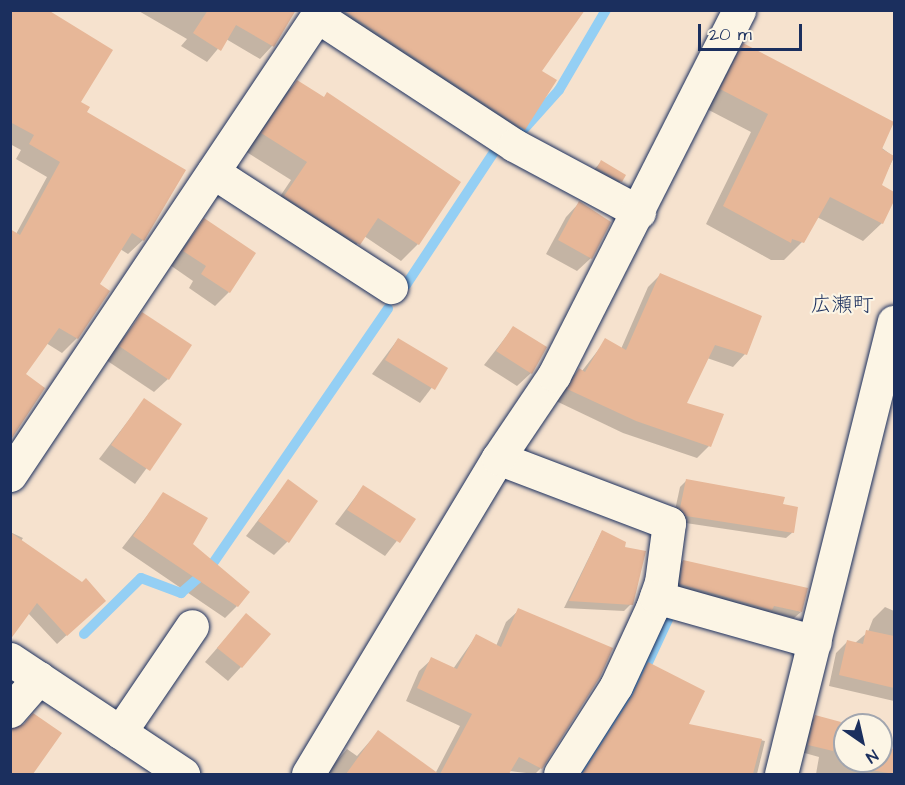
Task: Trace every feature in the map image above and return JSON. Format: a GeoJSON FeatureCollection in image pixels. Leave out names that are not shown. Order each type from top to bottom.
{"type":"FeatureCollection","features":[{"type":"Feature","properties":{"kind":"street"},"geometry":{"type":"LineString","coordinates":[[308,774],[498,458],[554,375],[639,213],[739,10]]}},
{"type":"Feature","properties":{"kind":"street"},"geometry":{"type":"LineString","coordinates":[[10,475],[319,13],[514,145],[639,213]]}},
{"type":"Feature","properties":{"kind":"street"},"geometry":{"type":"LineString","coordinates":[[213,172],[391,287]]}},
{"type":"Feature","properties":{"kind":"street"},"geometry":{"type":"LineString","coordinates":[[781,774],[894,322]]}},
{"type":"Feature","properties":{"kind":"street"},"geometry":{"type":"LineString","coordinates":[[498,458],[669,523],[654,602],[616,686],[560,774]]}},
{"type":"Feature","properties":{"kind":"street"},"geometry":{"type":"LineString","coordinates":[[654,602],[815,642]]}},
{"type":"Feature","properties":{"kind":"street"},"geometry":{"type":"LineString","coordinates":[[120,732],[192,626]]}},
{"type":"Feature","properties":{"kind":"street"},"geometry":{"type":"LineString","coordinates":[[10,659],[183,774]]}},
{"type":"Feature","properties":{"kind":"street"},"geometry":{"type":"LineString","coordinates":[[10,711],[39,678]]}},
{"type":"Feature","properties":{"kind":"building"},"geometry":{"type":"Polygon","coordinates":[[[10,10],[48,10],[113,50],[81,102],[90,107],[87,112],[186,170],[144,241],[132,233],[100,284],[110,291],[78,339],[59,328],[26,374],[45,388],[10,441],[10,229],[20,235],[60,162],[29,144],[34,135],[10,122],[10,10]]]}},
{"type":"Feature","properties":{"kind":"building"},"geometry":{"type":"Polygon","coordinates":[[[208,10],[296,10],[274,47],[236,25],[221,51],[193,33],[208,10]]]}},
{"type":"Feature","properties":{"kind":"building"},"geometry":{"type":"Polygon","coordinates":[[[343,10],[585,10],[542,71],[557,80],[525,130],[343,10]]]}},
{"type":"Feature","properties":{"kind":"building"},"geometry":{"type":"Polygon","coordinates":[[[743,43],[894,122],[882,149],[894,156],[882,185],[894,192],[894,201],[883,224],[830,197],[804,243],[792,239],[791,243],[723,206],[768,114],[720,89],[743,43]]]}},
{"type":"Feature","properties":{"kind":"building"},"geometry":{"type":"Polygon","coordinates":[[[297,80],[324,97],[327,92],[461,182],[419,245],[378,218],[360,245],[284,196],[307,162],[261,133],[297,80]]]}},
{"type":"Feature","properties":{"kind":"building"},"geometry":{"type":"Polygon","coordinates":[[[601,160],[626,175],[622,182],[597,168],[601,160]]]}},
{"type":"Feature","properties":{"kind":"building"},"geometry":{"type":"Polygon","coordinates":[[[579,201],[611,222],[592,259],[558,240],[579,201]]]}},
{"type":"Feature","properties":{"kind":"building"},"geometry":{"type":"Polygon","coordinates":[[[204,218],[256,253],[230,293],[201,274],[206,266],[183,251],[204,218]]]}},
{"type":"Feature","properties":{"kind":"building"},"geometry":{"type":"Polygon","coordinates":[[[660,273],[762,316],[747,355],[715,345],[687,403],[724,414],[711,447],[636,421],[567,389],[579,368],[585,372],[605,338],[626,350],[660,273]]]}},
{"type":"Feature","properties":{"kind":"building"},"geometry":{"type":"Polygon","coordinates":[[[142,312],[192,345],[169,380],[119,346],[142,312]]]}},
{"type":"Feature","properties":{"kind":"building"},"geometry":{"type":"Polygon","coordinates":[[[513,326],[547,347],[532,374],[496,351],[513,326]]]}},
{"type":"Feature","properties":{"kind":"building"},"geometry":{"type":"Polygon","coordinates":[[[398,338],[448,368],[435,390],[385,360],[398,338]]]}},
{"type":"Feature","properties":{"kind":"building"},"geometry":{"type":"Polygon","coordinates":[[[144,398],[182,424],[150,471],[111,445],[144,398]]]}},
{"type":"Feature","properties":{"kind":"building"},"geometry":{"type":"Polygon","coordinates":[[[288,479],[318,501],[289,543],[258,521],[288,479]]]}},
{"type":"Feature","properties":{"kind":"building"},"geometry":{"type":"Polygon","coordinates":[[[686,479],[785,497],[783,504],[798,507],[794,533],[686,516],[680,508],[686,479]]]}},
{"type":"Feature","properties":{"kind":"building"},"geometry":{"type":"Polygon","coordinates":[[[363,485],[416,519],[400,543],[347,510],[363,485]]]}},
{"type":"Feature","properties":{"kind":"building"},"geometry":{"type":"Polygon","coordinates":[[[163,492],[208,518],[193,544],[250,592],[238,607],[133,536],[163,492]]]}},
{"type":"Feature","properties":{"kind":"building"},"geometry":{"type":"Polygon","coordinates":[[[602,530],[626,542],[625,547],[646,551],[633,605],[569,601],[602,530]]]}},
{"type":"Feature","properties":{"kind":"building"},"geometry":{"type":"Polygon","coordinates":[[[10,532],[82,582],[86,578],[106,601],[67,636],[37,603],[10,640],[10,532]]]}},
{"type":"Feature","properties":{"kind":"building"},"geometry":{"type":"Polygon","coordinates":[[[683,560],[808,588],[802,612],[774,606],[772,610],[680,584],[683,560]]]}},
{"type":"Feature","properties":{"kind":"building"},"geometry":{"type":"Polygon","coordinates":[[[518,608],[613,648],[600,677],[542,769],[519,757],[509,774],[440,774],[472,714],[417,688],[431,657],[457,669],[476,634],[501,647],[518,608]]]}},
{"type":"Feature","properties":{"kind":"building"},"geometry":{"type":"Polygon","coordinates":[[[246,613],[271,634],[242,668],[217,648],[246,613]]]}},
{"type":"Feature","properties":{"kind":"building"},"geometry":{"type":"Polygon","coordinates":[[[866,630],[894,636],[894,688],[839,675],[847,640],[863,644],[866,630]]]}},
{"type":"Feature","properties":{"kind":"building"},"geometry":{"type":"Polygon","coordinates":[[[648,662],[705,691],[689,724],[762,739],[753,774],[582,774],[632,696],[648,662]]]}},
{"type":"Feature","properties":{"kind":"building"},"geometry":{"type":"Polygon","coordinates":[[[33,713],[62,733],[33,774],[10,774],[10,729],[24,724],[33,713]]]}},
{"type":"Feature","properties":{"kind":"building"},"geometry":{"type":"Polygon","coordinates":[[[815,715],[833,720],[833,751],[808,745],[815,715]]]}},
{"type":"Feature","properties":{"kind":"building"},"geometry":{"type":"Polygon","coordinates":[[[378,730],[439,774],[346,774],[378,730]]]}},
{"type":"Feature","properties":{"kind":"building"},"geometry":{"type":"Polygon","coordinates":[[[893,749],[894,749],[894,774],[888,773],[893,773],[893,749]]]}},
{"type":"Feature","properties":{"kind":"waterway"},"geometry":{"type":"LineString","coordinates":[[525,128],[559,90],[606,10]]}},
{"type":"Feature","properties":{"kind":"waterway"},"geometry":{"type":"LineString","coordinates":[[406,285],[498,146]]}},
{"type":"Feature","properties":{"kind":"waterway"},"geometry":{"type":"LineString","coordinates":[[84,634],[141,578],[181,593],[209,569],[388,309]]}},
{"type":"Feature","properties":{"kind":"waterway"},"geometry":{"type":"LineString","coordinates":[[583,774],[638,684],[670,615]]}},
{"type":"Feature","properties":{"kind":"district","name":"広瀬町"},"geometry":{"type":"Point","coordinates":[842,305]}}]}
